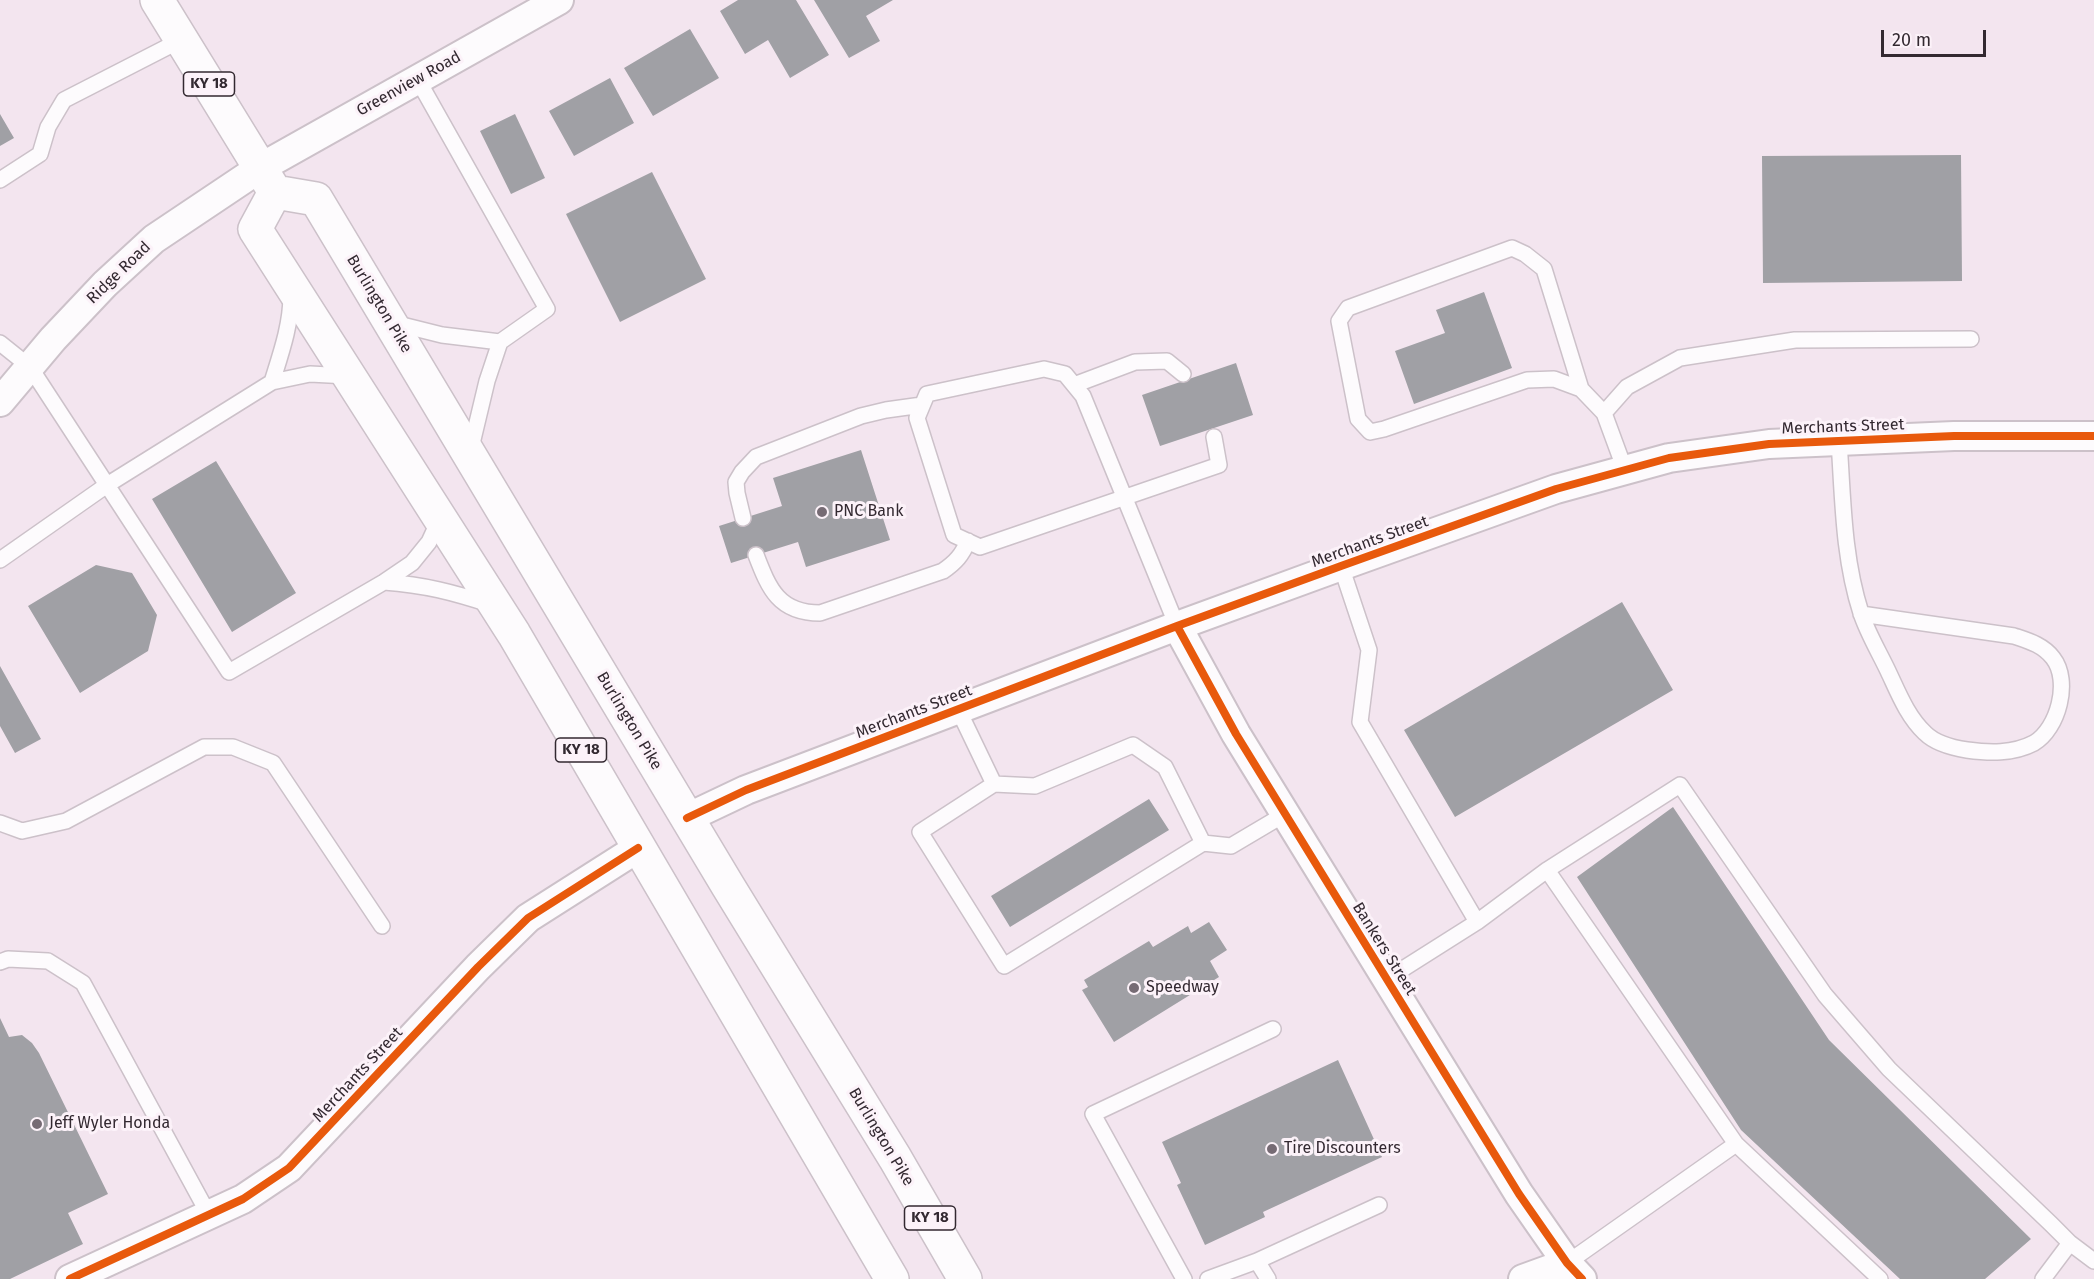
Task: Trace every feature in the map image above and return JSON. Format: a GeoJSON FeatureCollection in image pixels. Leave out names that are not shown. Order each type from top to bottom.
{"type":"FeatureCollection","features":[{"type":"Feature","properties":{"kind":"main road","name":"KY 18"},"geometry":{"type":"LineString","coordinates":[[157,0],[267,180],[255,229],[497,607],[892,1279]]}},
{"type":"Feature","properties":{"kind":"main road","name":"Burlington Pike"},"geometry":{"type":"LineString","coordinates":[[267,180],[316,199],[687,818],[895,1158],[965,1279]]}},
{"type":"Feature","properties":{"kind":"street","name":"Greenview Road"},"geometry":{"type":"LineString","coordinates":[[267,180],[418,80],[559,0]]}},
{"type":"Feature","properties":{"kind":"street","name":"Ridge Road"},"geometry":{"type":"LineString","coordinates":[[0,402],[105,285],[154,239],[267,180]]}},
{"type":"Feature","properties":{"kind":"street","name":"Merchants Street"},"geometry":{"type":"LineString","coordinates":[[687,818],[746,790],[1176,626],[1556,489],[1669,458],[1769,444],[1954,436],[2094,436]]}},
{"type":"Feature","properties":{"kind":"street","name":"Bankers Street"},"geometry":{"type":"LineString","coordinates":[[1176,626],[1236,734],[1519,1194],[1575,1271]]}},
{"type":"Feature","properties":{"kind":"street","name":"Merchants Street"},"geometry":{"type":"LineString","coordinates":[[70,1279],[243,1199],[289,1168],[478,967],[528,918],[638,848]]}},
{"type":"Feature","properties":{"kind":"street"},"geometry":{"type":"LineString","coordinates":[[1524,1279],[1575,1271]]}},
{"type":"Feature","properties":{"kind":"lane"},"geometry":{"type":"LineString","coordinates":[[0,180],[40,154],[48,128],[64,100],[181,40]]}},
{"type":"Feature","properties":{"kind":"lane"},"geometry":{"type":"LineString","coordinates":[[418,80],[548,309],[500,342],[470,455]]}},
{"type":"Feature","properties":{"kind":"lane"},"geometry":{"type":"LineString","coordinates":[[1581,389],[1544,269],[1525,254],[1512,248],[1348,308],[1339,321],[1358,418],[1370,432],[1527,380],[1554,379],[1581,389],[1604,413],[1625,470]]}},
{"type":"Feature","properties":{"kind":"lane"},"geometry":{"type":"LineString","coordinates":[[272,382],[289,321],[291,285]]}},
{"type":"Feature","properties":{"kind":"lane"},"geometry":{"type":"LineString","coordinates":[[390,322],[442,335],[500,342]]}},
{"type":"Feature","properties":{"kind":"lane"},"geometry":{"type":"LineString","coordinates":[[1604,413],[1627,387],[1680,358],[1795,340],[1971,339]]}},
{"type":"Feature","properties":{"kind":"lane"},"geometry":{"type":"LineString","coordinates":[[0,343],[30,367],[229,672],[384,582],[411,563],[429,542],[441,518]]}},
{"type":"Feature","properties":{"kind":"lane"},"geometry":{"type":"LineString","coordinates":[[1074,386],[1135,362],[1167,361],[1183,374]]}},
{"type":"Feature","properties":{"kind":"lane"},"geometry":{"type":"LineString","coordinates":[[1176,626],[1124,497],[1083,396],[1065,374],[1044,369],[927,394],[917,418],[954,535],[980,547],[1124,497],[1219,465],[1214,437]]}},
{"type":"Feature","properties":{"kind":"lane"},"geometry":{"type":"LineString","coordinates":[[0,560],[106,485],[272,382],[310,374],[350,376]]}},
{"type":"Feature","properties":{"kind":"lane"},"geometry":{"type":"LineString","coordinates":[[743,518],[736,493],[736,482],[756,457],[861,416],[922,405]]}},
{"type":"Feature","properties":{"kind":"lane"},"geometry":{"type":"LineString","coordinates":[[1839,441],[1846,555],[1861,614],[1906,709],[1926,735],[1954,747],[1985,752],[2013,751],[2035,742],[2051,727],[2060,704],[2061,680],[2054,659],[2038,644],[2014,636],[1861,614]]}},
{"type":"Feature","properties":{"kind":"lane"},"geometry":{"type":"LineString","coordinates":[[756,555],[766,581],[778,599],[791,608],[807,613],[820,613],[944,571],[963,554],[968,541]]}},
{"type":"Feature","properties":{"kind":"lane"},"geometry":{"type":"LineString","coordinates":[[1341,566],[1369,650],[1360,722],[1478,922]]}},
{"type":"Feature","properties":{"kind":"lane"},"geometry":{"type":"LineString","coordinates":[[384,582],[445,590],[497,607]]}},
{"type":"Feature","properties":{"kind":"lane"},"geometry":{"type":"LineString","coordinates":[[958,709],[994,784]]}},
{"type":"Feature","properties":{"kind":"lane"},"geometry":{"type":"LineString","coordinates":[[1203,843],[1165,767],[1133,744],[1035,786],[994,784],[920,832],[1004,966],[1203,843],[1231,846],[1285,814]]}},
{"type":"Feature","properties":{"kind":"lane"},"geometry":{"type":"LineString","coordinates":[[0,823],[22,831],[66,821],[204,747],[233,747],[273,763],[382,926]]}},
{"type":"Feature","properties":{"kind":"lane"},"geometry":{"type":"LineString","coordinates":[[1387,979],[1478,922],[1547,870],[1680,785],[1825,995],[1889,1069],[2070,1244],[2094,1261]]}},
{"type":"Feature","properties":{"kind":"lane"},"geometry":{"type":"LineString","coordinates":[[1547,870],[1736,1144],[1880,1279]]}},
{"type":"Feature","properties":{"kind":"lane"},"geometry":{"type":"LineString","coordinates":[[0,962],[8,959],[48,961],[83,983],[209,1215]]}},
{"type":"Feature","properties":{"kind":"lane"},"geometry":{"type":"LineString","coordinates":[[1184,1279],[1094,1114],[1273,1029]]}},
{"type":"Feature","properties":{"kind":"lane"},"geometry":{"type":"LineString","coordinates":[[1575,1271],[1736,1144]]}},
{"type":"Feature","properties":{"kind":"lane"},"geometry":{"type":"LineString","coordinates":[[1209,1279],[1257,1261],[1379,1205]]}},
{"type":"Feature","properties":{"kind":"lane"},"geometry":{"type":"LineString","coordinates":[[2043,1279],[2070,1244]]}},
{"type":"Feature","properties":{"kind":"lane"},"geometry":{"type":"LineString","coordinates":[[1257,1261],[1268,1279]]}},
{"type":"Feature","properties":{"kind":"building"},"geometry":{"type":"Polygon","coordinates":[[[738,0],[796,0],[829,55],[790,78],[768,40],[745,54],[720,11],[738,0]]]}},
{"type":"Feature","properties":{"kind":"building"},"geometry":{"type":"Polygon","coordinates":[[[814,0],[893,0],[866,16],[880,41],[849,58],[814,0]]]}},
{"type":"Feature","properties":{"kind":"building"},"geometry":{"type":"Polygon","coordinates":[[[690,29],[719,78],[653,116],[624,68],[690,29]]]}},
{"type":"Feature","properties":{"kind":"building"},"geometry":{"type":"Polygon","coordinates":[[[610,78],[634,123],[574,156],[549,111],[610,78]]]}},
{"type":"Feature","properties":{"kind":"building"},"geometry":{"type":"Polygon","coordinates":[[[0,114],[14,138],[0,146],[0,114]]]}},
{"type":"Feature","properties":{"kind":"building"},"geometry":{"type":"Polygon","coordinates":[[[515,114],[545,178],[511,194],[480,131],[515,114]]]}},
{"type":"Feature","properties":{"kind":"building"},"geometry":{"type":"Polygon","coordinates":[[[1961,155],[1962,281],[1763,283],[1762,156],[1961,155]]]}},
{"type":"Feature","properties":{"kind":"building"},"geometry":{"type":"Polygon","coordinates":[[[652,172],[706,279],[620,322],[566,214],[652,172]]]}},
{"type":"Feature","properties":{"kind":"building"},"geometry":{"type":"Polygon","coordinates":[[[1484,292],[1512,368],[1414,404],[1395,351],[1445,333],[1436,310],[1484,292]]]}},
{"type":"Feature","properties":{"kind":"building"},"geometry":{"type":"Polygon","coordinates":[[[1236,363],[1253,415],[1160,446],[1142,395],[1236,363]]]}},
{"type":"Feature","properties":{"kind":"building","name":"PNC Bank"},"geometry":{"type":"Polygon","coordinates":[[[861,450],[890,540],[806,567],[798,542],[731,563],[719,526],[782,506],[773,478],[861,450]]]}},
{"type":"Feature","properties":{"kind":"building"},"geometry":{"type":"Polygon","coordinates":[[[216,461],[296,593],[232,632],[152,499],[216,461]]]}},
{"type":"Feature","properties":{"kind":"building"},"geometry":{"type":"Polygon","coordinates":[[[96,565],[132,573],[157,615],[148,651],[80,693],[28,606],[96,565]]]}},
{"type":"Feature","properties":{"kind":"building"},"geometry":{"type":"Polygon","coordinates":[[[1622,602],[1673,690],[1455,817],[1404,730],[1622,602]]]}},
{"type":"Feature","properties":{"kind":"building"},"geometry":{"type":"Polygon","coordinates":[[[0,666],[41,739],[15,753],[0,726],[0,666]]]}},
{"type":"Feature","properties":{"kind":"building"},"geometry":{"type":"Polygon","coordinates":[[[1149,799],[1169,830],[1010,927],[991,896],[1149,799]]]}},
{"type":"Feature","properties":{"kind":"building"},"geometry":{"type":"Polygon","coordinates":[[[1673,807],[1829,1040],[2031,1239],[1985,1279],[1900,1279],[1741,1130],[1577,877],[1673,807]]]}},
{"type":"Feature","properties":{"kind":"building"},"geometry":{"type":"Polygon","coordinates":[[[1209,922],[1227,950],[1210,961],[1219,977],[1114,1042],[1082,990],[1088,987],[1084,980],[1149,941],[1153,947],[1188,926],[1191,933],[1209,922]]]}},
{"type":"Feature","properties":{"kind":"building","name":"Jeff Wyler Honda"},"geometry":{"type":"Polygon","coordinates":[[[0,1018],[9,1037],[22,1035],[39,1053],[108,1194],[68,1213],[83,1244],[10,1279],[0,1279],[0,1018]]]}},
{"type":"Feature","properties":{"kind":"building","name":"Tire Discounters"},"geometry":{"type":"Polygon","coordinates":[[[1338,1060],[1382,1157],[1263,1212],[1265,1217],[1205,1245],[1177,1185],[1181,1183],[1162,1142],[1338,1060]]]}},
{"type":"Feature","properties":{"kind":"cycle path"},"geometry":{"type":"LineString","coordinates":[[687,818],[746,790],[1177,626],[1556,489],[1669,458],[1769,444],[1954,436],[2094,436]]}},
{"type":"Feature","properties":{"kind":"cycle path"},"geometry":{"type":"LineString","coordinates":[[1177,626],[1236,734],[1519,1194],[1567,1263],[1582,1279]]}},
{"type":"Feature","properties":{"kind":"cycle path"},"geometry":{"type":"LineString","coordinates":[[70,1279],[243,1199],[289,1168],[478,967],[528,918],[638,848]]}},
{"type":"Feature","properties":{"kind":"place","name":"PNC Bank"},"geometry":{"type":"Point","coordinates":[822,512]}},
{"type":"Feature","properties":{"kind":"place","name":"Speedway"},"geometry":{"type":"Point","coordinates":[1134,988]}},
{"type":"Feature","properties":{"kind":"place","name":"Jeff Wyler Honda"},"geometry":{"type":"Point","coordinates":[37,1124]}},
{"type":"Feature","properties":{"kind":"place","name":"Tire Discounters"},"geometry":{"type":"Point","coordinates":[1272,1149]}}]}
